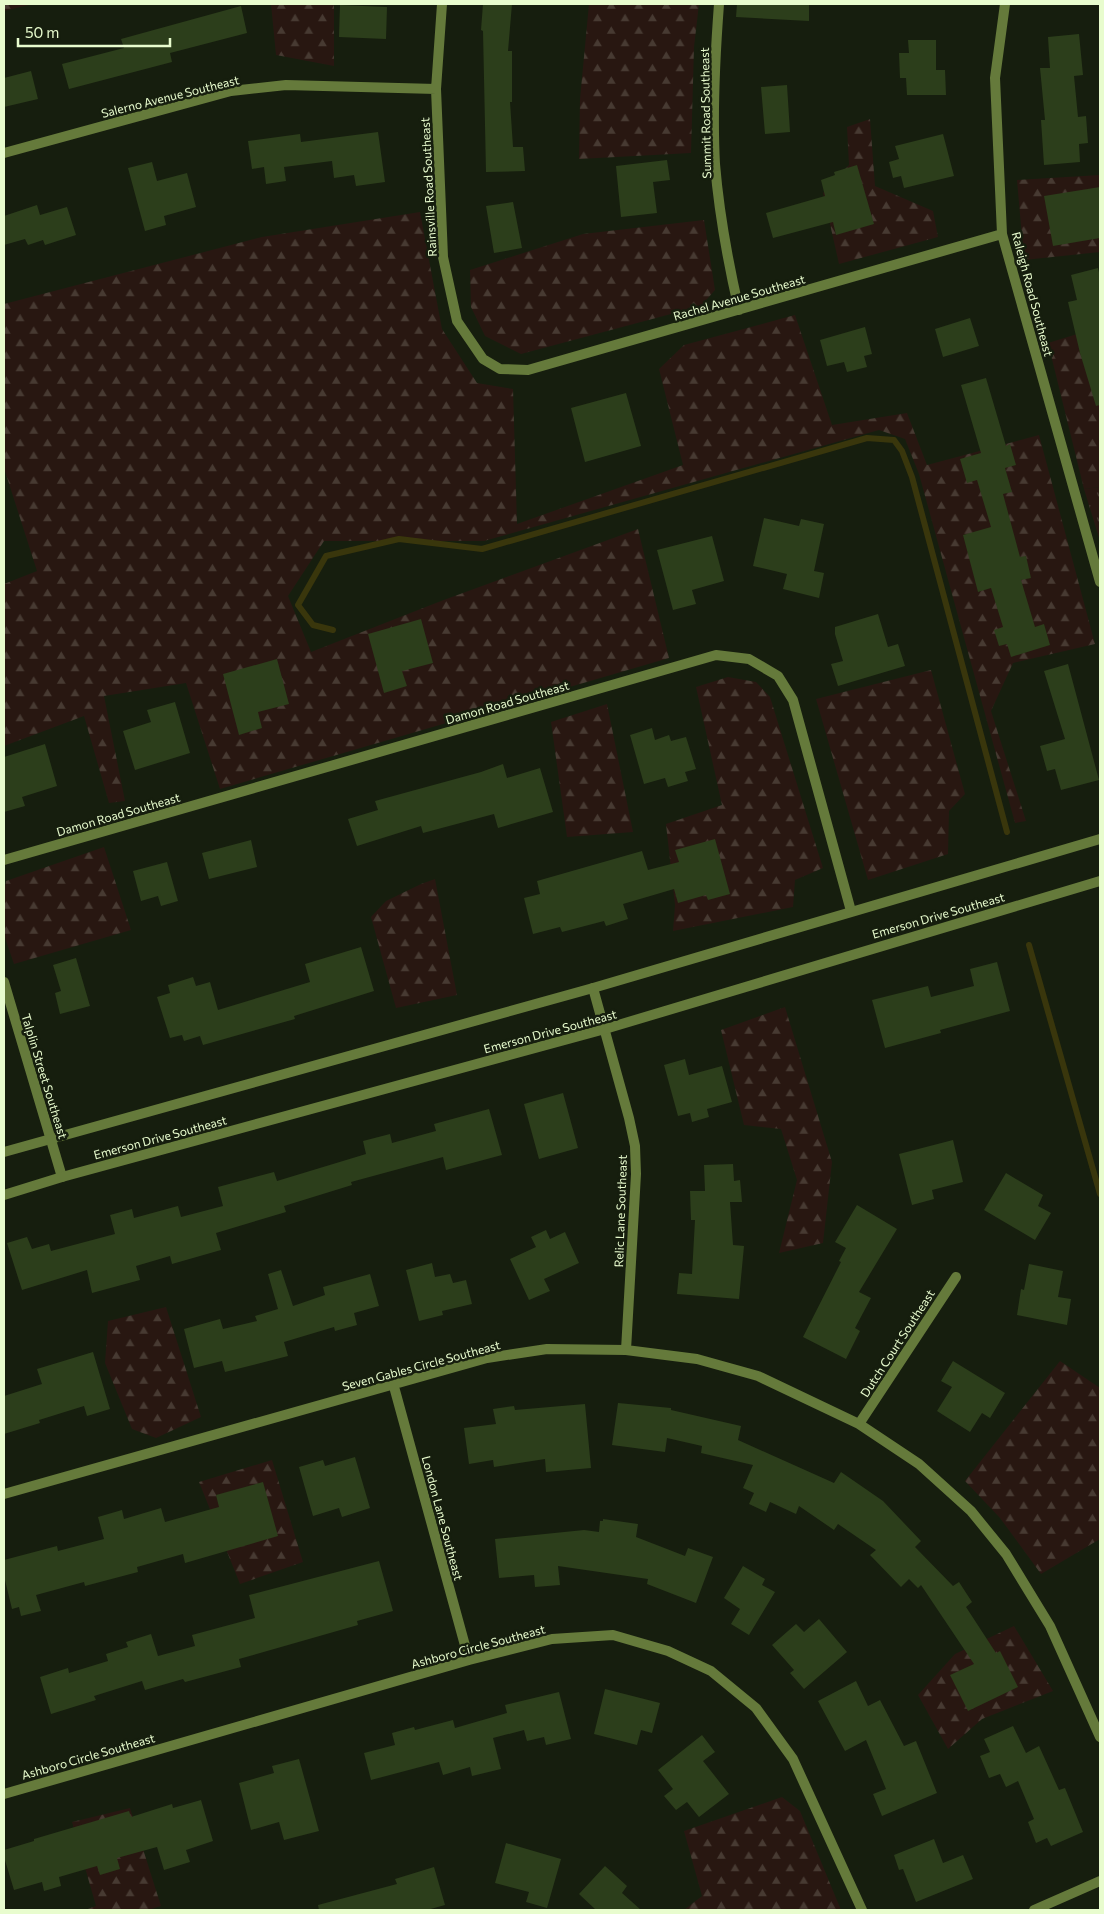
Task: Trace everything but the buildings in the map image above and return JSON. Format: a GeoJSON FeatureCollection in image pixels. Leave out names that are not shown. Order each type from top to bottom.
{"type":"FeatureCollection","features":[{"type":"Feature","properties":{"kind":"street","name":"Rainsville Road Southeast"},"geometry":{"type":"LineString","coordinates":[[442,4],[436,89],[443,257],[457,321],[483,359]]}},
{"type":"Feature","properties":{"kind":"street","name":"Summit Road Southeast"},"geometry":{"type":"LineString","coordinates":[[719,4],[714,72],[716,163],[725,246],[739,310]]}},
{"type":"Feature","properties":{"kind":"street","name":"Raleigh Road Southeast"},"geometry":{"type":"LineString","coordinates":[[1005,4],[995,78],[1002,234],[1100,582]]}},
{"type":"Feature","properties":{"kind":"street","name":"Salerno Avenue Southeast"},"geometry":{"type":"LineString","coordinates":[[4,154],[231,91],[286,85],[436,89]]}},
{"type":"Feature","properties":{"kind":"street","name":"Rachel Avenue Southeast"},"geometry":{"type":"LineString","coordinates":[[483,359],[500,368],[528,370],[1002,234]]}},
{"type":"Feature","properties":{"kind":"street","name":"Damon Road Southeast"},"geometry":{"type":"LineString","coordinates":[[4,860],[716,655],[749,659],[778,676],[792,700],[851,911]]}},
{"type":"Feature","properties":{"kind":"street"},"geometry":{"type":"LineString","coordinates":[[4,1152],[593,988],[1100,839]]}},
{"type":"Feature","properties":{"kind":"street","name":"Emerson Drive Southeast"},"geometry":{"type":"LineString","coordinates":[[4,1195],[62,1177],[606,1029],[1100,881]]}},
{"type":"Feature","properties":{"kind":"street","name":"Talplin Street Southeast"},"geometry":{"type":"LineString","coordinates":[[4,982],[62,1177]]}},
{"type":"Feature","properties":{"kind":"street","name":"Relic Lane Southeast"},"geometry":{"type":"LineString","coordinates":[[593,988],[606,1029],[635,1146],[636,1174],[626,1350]]}},
{"type":"Feature","properties":{"kind":"street","name":"Dutch Court Southeast"},"geometry":{"type":"LineString","coordinates":[[859,1424],[956,1277]]}},
{"type":"Feature","properties":{"kind":"street","name":"Seven Gables Circle Southeast"},"geometry":{"type":"LineString","coordinates":[[4,1494],[486,1358],[547,1349],[626,1350],[696,1359],[758,1376],[859,1424],[919,1464],[970,1511],[1006,1554],[1050,1626],[1100,1737]]}},
{"type":"Feature","properties":{"kind":"street","name":"London Lane Southeast"},"geometry":{"type":"LineString","coordinates":[[393,1383],[469,1660]]}},
{"type":"Feature","properties":{"kind":"street","name":"Ashboro Circle Southeast"},"geometry":{"type":"LineString","coordinates":[[4,1794],[469,1660],[552,1639],[613,1635],[668,1651],[711,1671],[756,1708],[793,1759],[862,1910]]}},
{"type":"Feature","properties":{"kind":"street"},"geometry":{"type":"LineString","coordinates":[[1034,1910],[1100,1881]]}},
{"type":"Feature","properties":{"kind":"green space"},"geometry":{"type":"Polygon","coordinates":[[[4,4],[33,4],[4,11],[4,4]]]}},
{"type":"Feature","properties":{"kind":"green space"},"geometry":{"type":"Polygon","coordinates":[[[271,4],[334,4],[334,66],[276,55],[271,4]]]}},
{"type":"Feature","properties":{"kind":"green space"},"geometry":{"type":"Polygon","coordinates":[[[589,4],[699,4],[694,47],[691,153],[579,159],[580,99],[589,4]]]}},
{"type":"Feature","properties":{"kind":"green space"},"geometry":{"type":"Polygon","coordinates":[[[870,119],[875,186],[933,211],[938,237],[839,264],[823,193],[849,165],[847,127],[870,119]]]}},
{"type":"Feature","properties":{"kind":"green space"},"geometry":{"type":"Polygon","coordinates":[[[1100,175],[1100,252],[1024,260],[1017,180],[1100,175]]]}},
{"type":"Feature","properties":{"kind":"green space"},"geometry":{"type":"Polygon","coordinates":[[[420,212],[442,329],[477,383],[513,389],[517,524],[683,465],[659,369],[684,345],[795,315],[832,425],[907,413],[927,465],[1039,435],[1095,644],[1013,663],[991,711],[1026,821],[1015,823],[919,474],[905,439],[879,430],[484,541],[324,541],[288,596],[311,652],[441,601],[638,529],[669,658],[220,789],[186,683],[104,696],[125,801],[109,803],[84,716],[4,746],[4,584],[37,571],[4,468],[4,304],[262,237],[420,212]]]}},
{"type":"Feature","properties":{"kind":"green space"},"geometry":{"type":"Polygon","coordinates":[[[704,220],[715,290],[701,306],[521,354],[485,336],[471,307],[470,270],[583,234],[704,220]]]}},
{"type":"Feature","properties":{"kind":"green space"},"geometry":{"type":"Polygon","coordinates":[[[1100,327],[1100,487],[1084,489],[1048,343],[1100,327]]]}},
{"type":"Feature","properties":{"kind":"green space"},"geometry":{"type":"Polygon","coordinates":[[[1100,487],[1100,541],[1084,489],[1100,487]]]}},
{"type":"Feature","properties":{"kind":"green space"},"geometry":{"type":"Polygon","coordinates":[[[931,670],[965,794],[949,811],[948,854],[868,880],[816,699],[931,670]]]}},
{"type":"Feature","properties":{"kind":"green space"},"geometry":{"type":"Polygon","coordinates":[[[728,677],[756,682],[770,697],[823,868],[795,880],[793,907],[673,931],[675,905],[666,824],[722,805],[696,687],[728,677]]]}},
{"type":"Feature","properties":{"kind":"green space"},"geometry":{"type":"Polygon","coordinates":[[[607,704],[633,832],[567,837],[551,722],[607,704]]]}},
{"type":"Feature","properties":{"kind":"green space"},"geometry":{"type":"Polygon","coordinates":[[[104,847],[131,930],[14,964],[4,935],[4,894],[6,881],[104,847]]]}},
{"type":"Feature","properties":{"kind":"green space"},"geometry":{"type":"Polygon","coordinates":[[[435,879],[457,995],[396,1008],[371,917],[386,901],[435,879]]]}},
{"type":"Feature","properties":{"kind":"green space"},"geometry":{"type":"Polygon","coordinates":[[[785,1007],[832,1162],[823,1243],[779,1253],[797,1180],[781,1129],[744,1125],[721,1030],[785,1007]]]}},
{"type":"Feature","properties":{"kind":"green space"},"geometry":{"type":"Polygon","coordinates":[[[166,1307],[201,1417],[156,1438],[132,1429],[105,1363],[108,1321],[166,1307]]]}},
{"type":"Feature","properties":{"kind":"green space"},"geometry":{"type":"Polygon","coordinates":[[[1060,1361],[1100,1388],[1100,1539],[1041,1574],[1000,1518],[965,1481],[1060,1361]]]}},
{"type":"Feature","properties":{"kind":"green space"},"geometry":{"type":"Polygon","coordinates":[[[272,1460],[303,1562],[240,1584],[199,1482],[272,1460]]]}},
{"type":"Feature","properties":{"kind":"green space"},"geometry":{"type":"Polygon","coordinates":[[[1014,1626],[1053,1691],[982,1719],[948,1749],[918,1695],[955,1654],[1014,1626]]]}},
{"type":"Feature","properties":{"kind":"green space"},"geometry":{"type":"Polygon","coordinates":[[[782,1797],[800,1811],[841,1910],[684,1910],[702,1896],[684,1831],[782,1797]]]}},
{"type":"Feature","properties":{"kind":"green space"},"geometry":{"type":"Polygon","coordinates":[[[130,1808],[161,1906],[148,1910],[85,1910],[96,1906],[72,1822],[130,1808]]]}},
{"type":"Feature","properties":{"kind":"waterway"},"geometry":{"type":"LineString","coordinates":[[333,630],[313,625],[298,605],[326,556],[399,539],[482,549],[867,438],[894,440],[902,451],[912,477],[1007,832]]}},
{"type":"Feature","properties":{"kind":"waterway"},"geometry":{"type":"LineString","coordinates":[[1029,945],[1100,1194]]}}]}
